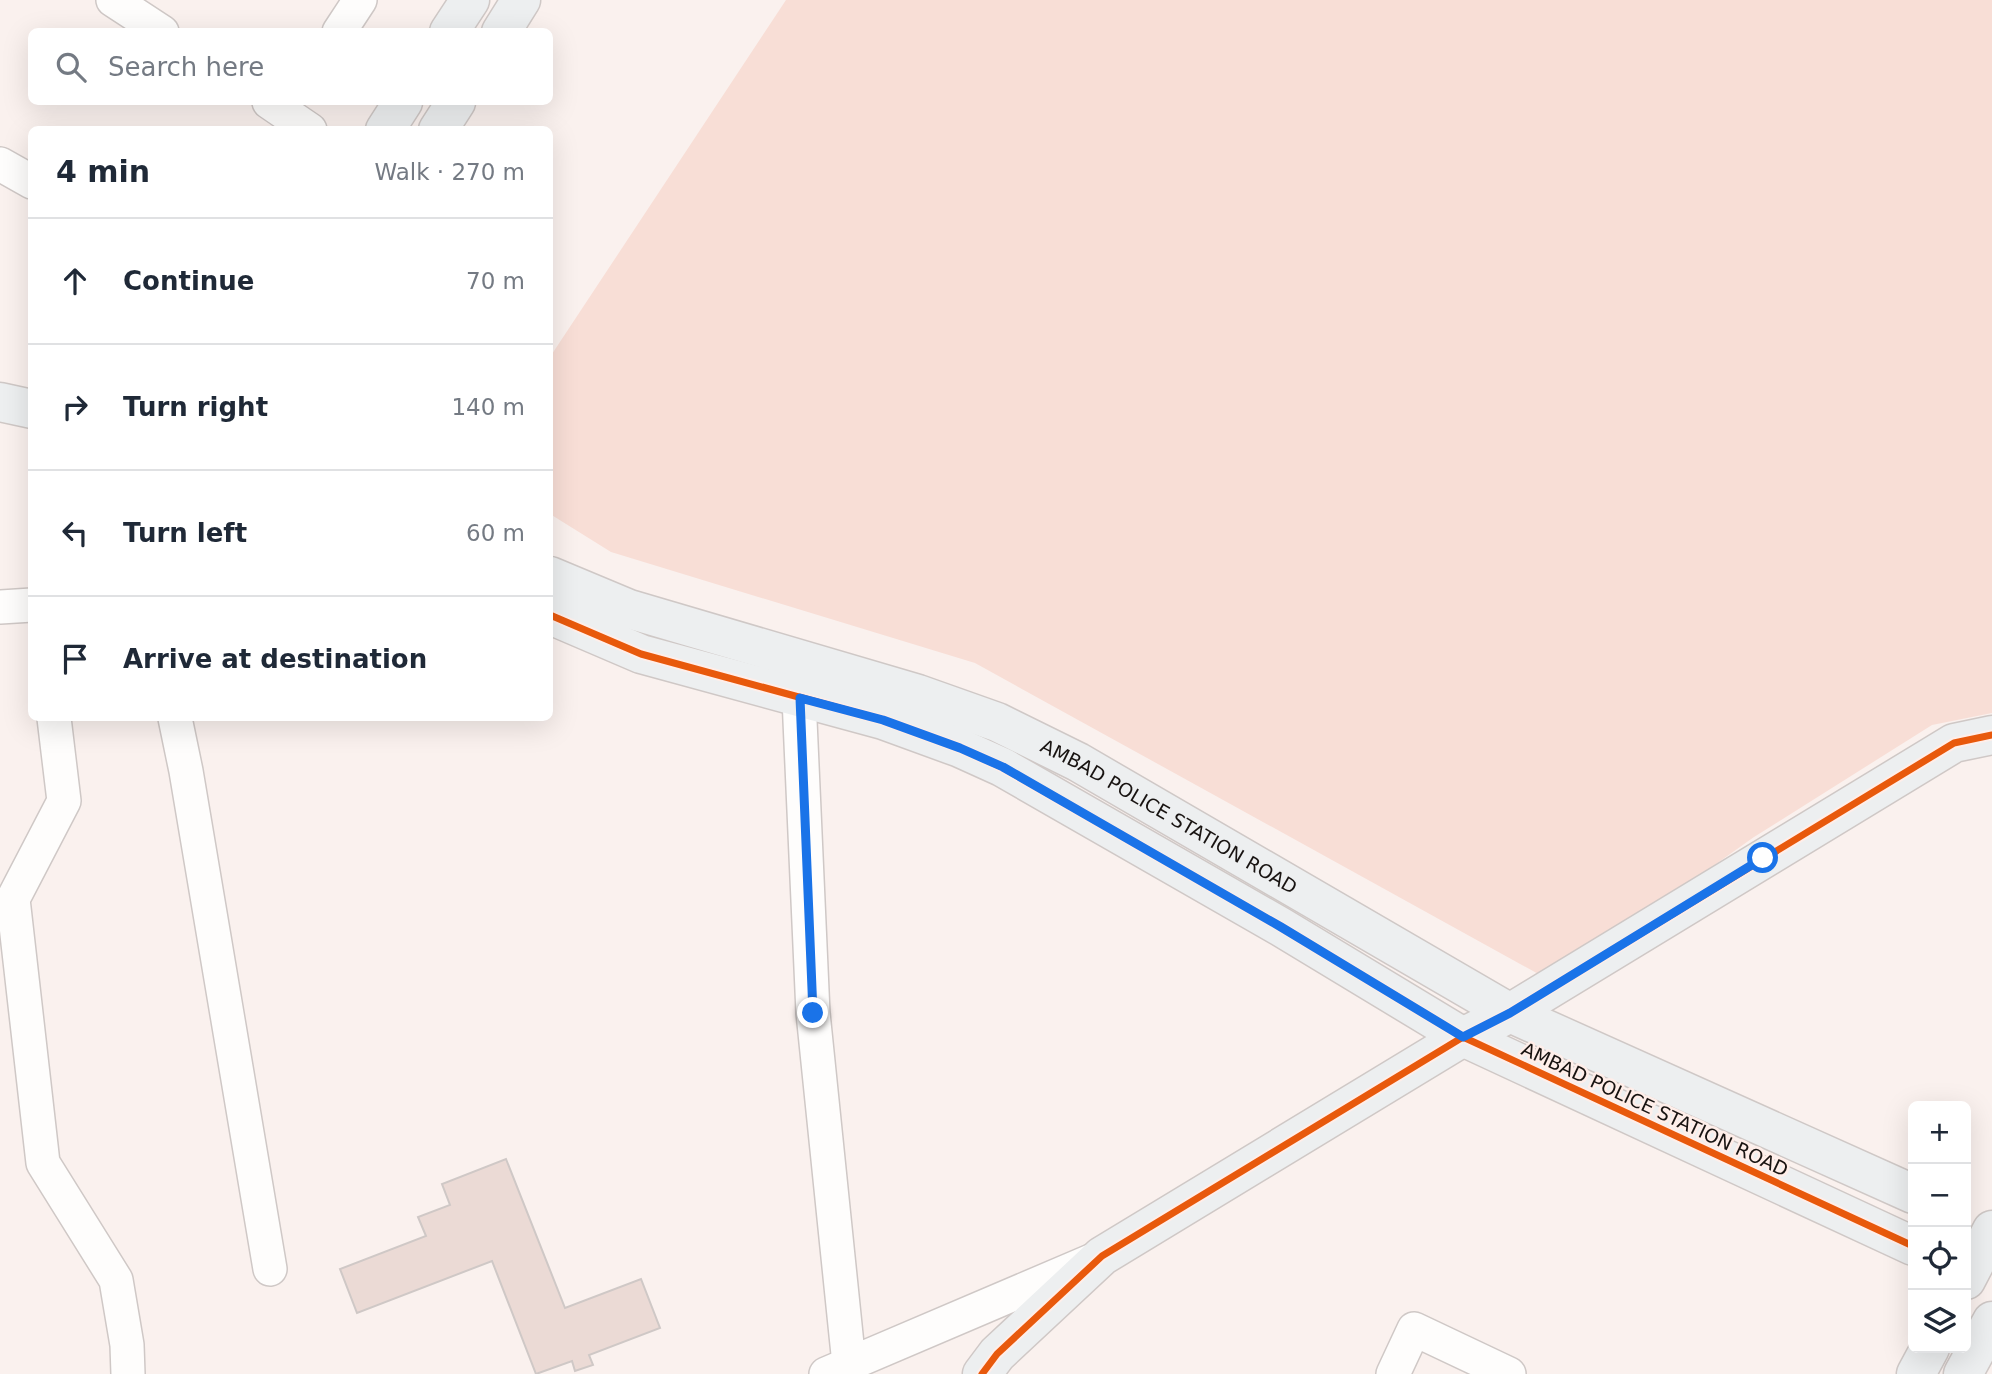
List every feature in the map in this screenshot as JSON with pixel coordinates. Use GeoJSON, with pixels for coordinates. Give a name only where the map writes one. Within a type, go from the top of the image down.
{"type":"FeatureCollection","features":[{"type":"Feature","properties":{"kind":"street"},"geometry":{"type":"LineString","coordinates":[[113,0],[156,28]]}},
{"type":"Feature","properties":{"kind":"street"},"geometry":{"type":"LineString","coordinates":[[342,28],[360,0]]}},
{"type":"Feature","properties":{"kind":"street"},"geometry":{"type":"LineString","coordinates":[[452,28],[470,0]]}},
{"type":"Feature","properties":{"kind":"street"},"geometry":{"type":"LineString","coordinates":[[504,28],[521,0]]}},
{"type":"Feature","properties":{"kind":"street"},"geometry":{"type":"LineString","coordinates":[[388,126],[401,105]]}},
{"type":"Feature","properties":{"kind":"street"},"geometry":{"type":"LineString","coordinates":[[441,126],[454,105]]}},
{"type":"Feature","properties":{"kind":"street"},"geometry":{"type":"LineString","coordinates":[[0,163],[28,180]]}},
{"type":"Feature","properties":{"kind":"street"},"geometry":{"type":"LineString","coordinates":[[0,402],[28,408]]}},
{"type":"Feature","properties":{"kind":"street","name":"AMBAD POLICE STATION ROAD"},"geometry":{"type":"LineString","coordinates":[[553,577],[629,609],[918,694],[997,722],[1078,762],[1510,1013],[1908,1192]]}},
{"type":"Feature","properties":{"kind":"street"},"geometry":{"type":"LineString","coordinates":[[0,607],[28,605]]}},
{"type":"Feature","properties":{"kind":"street","name":"AMBAD POLICE STATION ROAD"},"geometry":{"type":"LineString","coordinates":[[553,616],[641,654],[883,720],[1003,767],[1281,927],[1463,1037],[1908,1244]]}},
{"type":"Feature","properties":{"kind":"street"},"geometry":{"type":"LineString","coordinates":[[800,698],[813,1013],[837,1369],[1102,1256],[1463,1037],[1510,1013],[1954,743],[1992,734]]}},
{"type":"Feature","properties":{"kind":"street"},"geometry":{"type":"LineString","coordinates":[[54,721],[64,801],[13,899],[43,1163],[116,1280],[127,1345],[128,1374]]}},
{"type":"Feature","properties":{"kind":"street"},"geometry":{"type":"LineString","coordinates":[[176,721],[270,1269]]}},
{"type":"Feature","properties":{"kind":"street"},"geometry":{"type":"LineString","coordinates":[[1971,1220],[1992,1230],[1973,1276]]}},
{"type":"Feature","properties":{"kind":"street"},"geometry":{"type":"LineString","coordinates":[[982,1374],[997,1354],[1102,1256]]}},
{"type":"Feature","properties":{"kind":"street"},"geometry":{"type":"LineString","coordinates":[[1964,1374],[1992,1321]]}},
{"type":"Feature","properties":{"kind":"street"},"geometry":{"type":"LineString","coordinates":[[1393,1374],[1414,1329],[1509,1374]]}},
{"type":"Feature","properties":{"kind":"street"},"geometry":{"type":"LineString","coordinates":[[1916,1374],[1927,1353]]}},
{"type":"Feature","properties":{"kind":"shaded area"},"geometry":{"type":"Polygon","coordinates":[[[786,0],[1992,0],[1992,713],[1932,725],[1754,837],[1551,981],[975,663],[611,552],[553,516],[553,352],[786,0]]]}},
{"type":"Feature","properties":{"kind":"building"},"geometry":{"type":"Polygon","coordinates":[[[506,1159],[565,1308],[641,1279],[660,1328],[589,1355],[593,1365],[575,1371],[572,1361],[536,1374],[492,1261],[357,1313],[340,1269],[426,1236],[418,1217],[450,1205],[442,1184],[506,1159]]]}},
{"type":"Feature","properties":{"kind":"cycle path"},"geometry":{"type":"LineString","coordinates":[[553,616],[641,654],[883,720],[960,748],[1002,767],[1281,927],[1463,1037],[1908,1244]]}},
{"type":"Feature","properties":{"kind":"cycle path"},"geometry":{"type":"LineString","coordinates":[[982,1374],[997,1354],[1102,1256],[1463,1037],[1510,1013],[1954,743],[1992,735]]}},
{"type":"Feature","properties":{"kind":"route"},"geometry":{"type":"LineString","coordinates":[[813,1013],[800,698],[883,720],[1003,767],[1281,927],[1463,1037],[1510,1013],[1763,858]]}}]}
